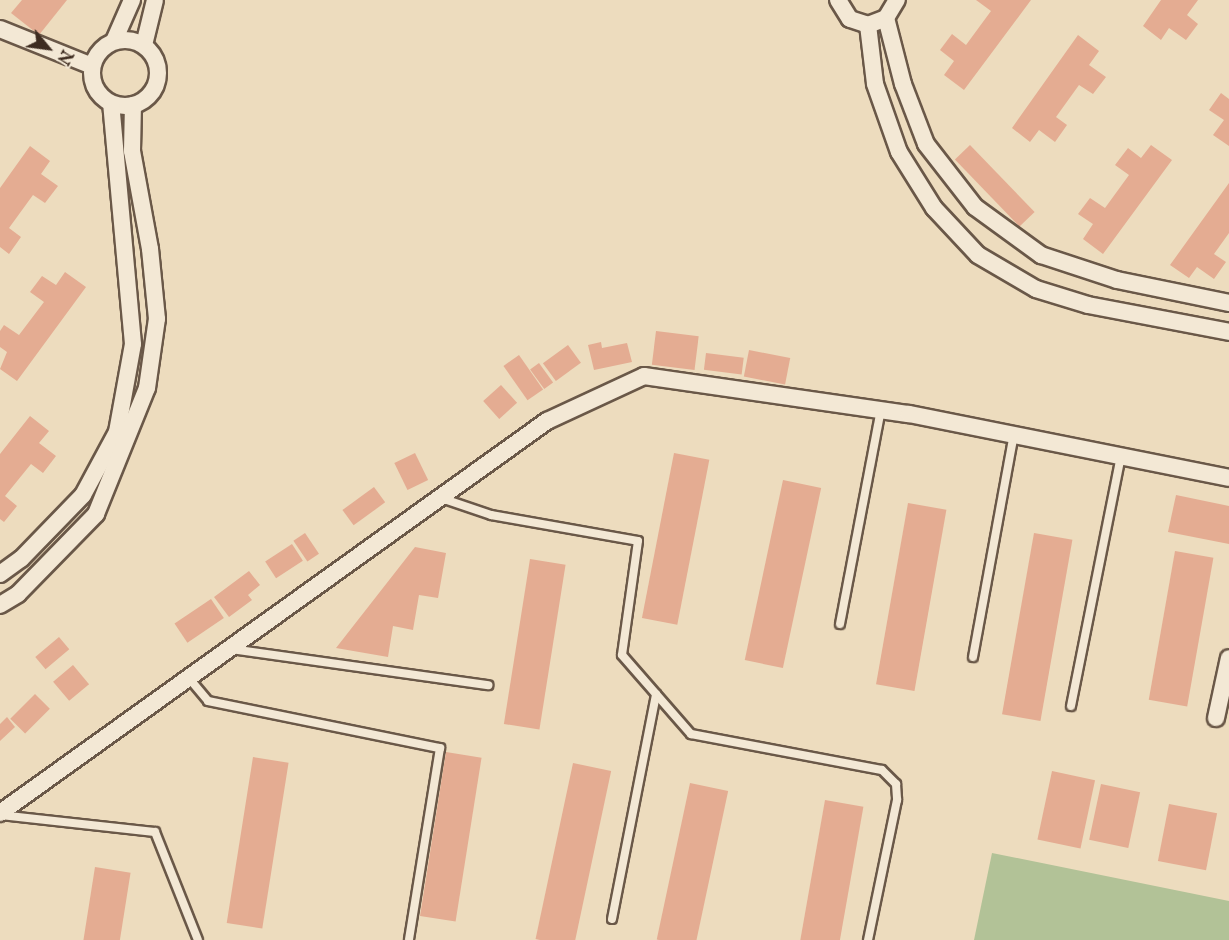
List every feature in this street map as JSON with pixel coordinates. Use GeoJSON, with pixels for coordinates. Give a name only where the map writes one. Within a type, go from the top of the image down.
{"type":"FeatureCollection","features":[{"type":"Feature","properties":{"kind":"street"},"geometry":{"type":"LineString","coordinates":[[114,41],[132,0]]}},
{"type":"Feature","properties":{"kind":"street"},"geometry":{"type":"LineString","coordinates":[[144,45],[155,0]]}},
{"type":"Feature","properties":{"kind":"street"},"geometry":{"type":"LineString","coordinates":[[838,0],[850,20],[868,25],[886,18],[897,0]]}},
{"type":"Feature","properties":{"kind":"street"},"geometry":{"type":"LineString","coordinates":[[886,18],[903,84],[926,144],[975,207],[1041,255],[1117,280],[1229,303]]}},
{"type":"Feature","properties":{"kind":"street"},"geometry":{"type":"LineString","coordinates":[[868,25],[875,84],[899,152],[934,208],[978,255],[1036,289],[1088,305],[1229,332]]}},
{"type":"Feature","properties":{"kind":"street"},"geometry":{"type":"LineString","coordinates":[[0,29],[92,66]]}},
{"type":"Feature","properties":{"kind":"street"},"geometry":{"type":"LineString","coordinates":[[0,574],[21,559],[83,495],[117,432],[134,344],[111,104],[95,88],[92,66],[104,47],[114,41],[135,40],[144,45],[157,62],[157,83],[144,100],[134,105],[111,104]]}},
{"type":"Feature","properties":{"kind":"street"},"geometry":{"type":"LineString","coordinates":[[0,606],[18,594],[96,514],[147,388],[157,319],[150,249],[132,151],[134,105]]}},
{"type":"Feature","properties":{"kind":"street"},"geometry":{"type":"LineString","coordinates":[[0,814],[438,497],[548,421],[644,376],[881,410],[1229,478]]}},
{"type":"Feature","properties":{"kind":"street"},"geometry":{"type":"LineString","coordinates":[[1216,718],[1229,658]]}},
{"type":"Feature","properties":{"kind":"lane"},"geometry":{"type":"LineString","coordinates":[[840,624],[881,410]]}},
{"type":"Feature","properties":{"kind":"lane"},"geometry":{"type":"LineString","coordinates":[[973,657],[1014,435]]}},
{"type":"Feature","properties":{"kind":"lane"},"geometry":{"type":"LineString","coordinates":[[1071,706],[1121,456]]}},
{"type":"Feature","properties":{"kind":"lane"},"geometry":{"type":"LineString","coordinates":[[438,497],[491,515],[638,542],[622,655],[691,734],[882,770],[896,784],[897,800],[868,940]]}},
{"type":"Feature","properties":{"kind":"lane"},"geometry":{"type":"LineString","coordinates":[[227,649],[488,685]]}},
{"type":"Feature","properties":{"kind":"lane"},"geometry":{"type":"LineString","coordinates":[[188,677],[208,701],[440,748],[409,940]]}},
{"type":"Feature","properties":{"kind":"lane"},"geometry":{"type":"LineString","coordinates":[[612,919],[656,694]]}},
{"type":"Feature","properties":{"kind":"lane"},"geometry":{"type":"LineString","coordinates":[[0,814],[155,832],[198,940]]}},
{"type":"Feature","properties":{"kind":"green space"},"geometry":{"type":"Polygon","coordinates":[[[992,853],[1229,901],[1229,940],[974,940],[992,853]]]}},
{"type":"Feature","properties":{"kind":"building"},"geometry":{"type":"Polygon","coordinates":[[[22,0],[67,0],[39,35],[11,13],[22,0]]]}},
{"type":"Feature","properties":{"kind":"building"},"geometry":{"type":"Polygon","coordinates":[[[976,0],[1031,0],[964,90],[944,75],[954,61],[940,50],[952,34],[966,45],[991,11],[976,0]]]}},
{"type":"Feature","properties":{"kind":"building"},"geometry":{"type":"Polygon","coordinates":[[[1161,0],[1198,0],[1187,15],[1198,24],[1186,40],[1169,28],[1161,40],[1143,26],[1161,0]]]}},
{"type":"Feature","properties":{"kind":"building"},"geometry":{"type":"Polygon","coordinates":[[[1078,35],[1099,51],[1089,65],[1106,77],[1093,94],[1079,85],[1056,117],[1067,125],[1055,142],[1039,130],[1030,142],[1012,128],[1078,35]]]}},
{"type":"Feature","properties":{"kind":"building"},"geometry":{"type":"Polygon","coordinates":[[[1221,93],[1229,99],[1229,146],[1213,135],[1224,120],[1209,110],[1221,93]]]}},
{"type":"Feature","properties":{"kind":"building"},"geometry":{"type":"Polygon","coordinates":[[[970,145],[1035,212],[1019,226],[955,160],[970,145]]]}},
{"type":"Feature","properties":{"kind":"building"},"geometry":{"type":"Polygon","coordinates":[[[1151,145],[1172,160],[1103,254],[1083,239],[1093,224],[1078,214],[1090,198],[1105,208],[1129,175],[1115,165],[1128,148],[1141,158],[1151,145]]]}},
{"type":"Feature","properties":{"kind":"building"},"geometry":{"type":"Polygon","coordinates":[[[30,146],[50,161],[41,174],[58,186],[45,203],[33,195],[9,228],[21,237],[9,254],[0,247],[0,188],[30,146]]]}},
{"type":"Feature","properties":{"kind":"building"},"geometry":{"type":"Polygon","coordinates":[[[1229,183],[1229,233],[1214,254],[1226,262],[1214,279],[1197,267],[1189,278],[1170,265],[1229,183]]]}},
{"type":"Feature","properties":{"kind":"building"},"geometry":{"type":"Polygon","coordinates":[[[65,272],[86,287],[17,381],[0,369],[7,352],[0,347],[0,331],[4,325],[19,335],[44,302],[30,292],[42,276],[56,285],[65,272]]]}},
{"type":"Feature","properties":{"kind":"building"},"geometry":{"type":"Polygon","coordinates":[[[656,331],[699,336],[695,370],[652,365],[656,331]]]}},
{"type":"Feature","properties":{"kind":"building"},"geometry":{"type":"Polygon","coordinates":[[[601,342],[602,348],[627,343],[632,362],[594,370],[588,345],[601,342]]]}},
{"type":"Feature","properties":{"kind":"building"},"geometry":{"type":"Polygon","coordinates":[[[568,345],[581,363],[556,381],[543,363],[568,345]]]}},
{"type":"Feature","properties":{"kind":"building"},"geometry":{"type":"Polygon","coordinates":[[[749,350],[790,358],[785,385],[744,377],[749,350]]]}},
{"type":"Feature","properties":{"kind":"building"},"geometry":{"type":"Polygon","coordinates":[[[706,353],[744,358],[742,375],[704,370],[706,353]]]}},
{"type":"Feature","properties":{"kind":"building"},"geometry":{"type":"Polygon","coordinates":[[[519,355],[543,389],[528,400],[503,366],[519,355]]]}},
{"type":"Feature","properties":{"kind":"building"},"geometry":{"type":"Polygon","coordinates":[[[539,363],[553,382],[544,389],[530,369],[539,363]]]}},
{"type":"Feature","properties":{"kind":"building"},"geometry":{"type":"Polygon","coordinates":[[[501,385],[517,403],[499,419],[483,401],[501,385]]]}},
{"type":"Feature","properties":{"kind":"building"},"geometry":{"type":"Polygon","coordinates":[[[30,416],[49,431],[39,443],[56,456],[43,473],[31,464],[5,496],[17,506],[4,522],[0,519],[0,454],[30,416]]]}},
{"type":"Feature","properties":{"kind":"building"},"geometry":{"type":"Polygon","coordinates":[[[415,453],[428,480],[407,490],[394,463],[415,453]]]}},
{"type":"Feature","properties":{"kind":"building"},"geometry":{"type":"Polygon","coordinates":[[[674,453],[709,460],[677,625],[642,618],[674,453]]]}},
{"type":"Feature","properties":{"kind":"building"},"geometry":{"type":"Polygon","coordinates":[[[783,480],[821,488],[783,668],[745,660],[783,480]]]}},
{"type":"Feature","properties":{"kind":"building"},"geometry":{"type":"Polygon","coordinates":[[[374,487],[385,502],[354,525],[342,510],[374,487]]]}},
{"type":"Feature","properties":{"kind":"building"},"geometry":{"type":"Polygon","coordinates":[[[1176,495],[1229,506],[1229,544],[1168,532],[1176,495]]]}},
{"type":"Feature","properties":{"kind":"building"},"geometry":{"type":"Polygon","coordinates":[[[908,503],[946,510],[914,691],[876,684],[908,503]]]}},
{"type":"Feature","properties":{"kind":"building"},"geometry":{"type":"Polygon","coordinates":[[[305,533],[319,554],[307,562],[293,541],[305,533]]]}},
{"type":"Feature","properties":{"kind":"building"},"geometry":{"type":"Polygon","coordinates":[[[1034,533],[1072,540],[1040,721],[1002,714],[1034,533]]]}},
{"type":"Feature","properties":{"kind":"building"},"geometry":{"type":"Polygon","coordinates":[[[292,544],[303,561],[276,578],[265,561],[292,544]]]}},
{"type":"Feature","properties":{"kind":"building"},"geometry":{"type":"Polygon","coordinates":[[[415,547],[446,553],[438,598],[419,595],[413,630],[393,626],[388,657],[336,648],[415,547]]]}},
{"type":"Feature","properties":{"kind":"building"},"geometry":{"type":"Polygon","coordinates":[[[1175,551],[1213,558],[1187,706],[1149,700],[1175,551]]]}},
{"type":"Feature","properties":{"kind":"building"},"geometry":{"type":"Polygon","coordinates":[[[530,559],[566,565],[539,730],[504,724],[530,559]]]}},
{"type":"Feature","properties":{"kind":"building"},"geometry":{"type":"Polygon","coordinates":[[[249,571],[260,585],[248,595],[252,600],[229,617],[214,597],[249,571]]]}},
{"type":"Feature","properties":{"kind":"building"},"geometry":{"type":"Polygon","coordinates":[[[211,599],[224,618],[187,643],[175,624],[211,599]]]}},
{"type":"Feature","properties":{"kind":"building"},"geometry":{"type":"Polygon","coordinates":[[[59,637],[69,649],[46,669],[35,657],[59,637]]]}},
{"type":"Feature","properties":{"kind":"building"},"geometry":{"type":"Polygon","coordinates":[[[73,665],[89,684],[69,701],[53,682],[73,665]]]}},
{"type":"Feature","properties":{"kind":"building"},"geometry":{"type":"Polygon","coordinates":[[[35,694],[50,709],[25,734],[10,719],[35,694]]]}},
{"type":"Feature","properties":{"kind":"building"},"geometry":{"type":"Polygon","coordinates":[[[7,717],[15,727],[0,741],[0,724],[7,717]]]}},
{"type":"Feature","properties":{"kind":"building"},"geometry":{"type":"Polygon","coordinates":[[[446,752],[482,758],[456,922],[420,916],[446,752]]]}},
{"type":"Feature","properties":{"kind":"building"},"geometry":{"type":"Polygon","coordinates":[[[253,757],[289,763],[262,929],[227,923],[253,757]]]}},
{"type":"Feature","properties":{"kind":"building"},"geometry":{"type":"Polygon","coordinates":[[[573,763],[611,771],[575,940],[536,939],[573,763]]]}},
{"type":"Feature","properties":{"kind":"building"},"geometry":{"type":"Polygon","coordinates":[[[1052,771],[1095,780],[1080,849],[1037,839],[1052,771]]]}},
{"type":"Feature","properties":{"kind":"building"},"geometry":{"type":"Polygon","coordinates":[[[690,783],[728,791],[696,940],[657,940],[690,783]]]}},
{"type":"Feature","properties":{"kind":"building"},"geometry":{"type":"Polygon","coordinates":[[[1101,784],[1140,792],[1128,848],[1089,840],[1101,784]]]}},
{"type":"Feature","properties":{"kind":"building"},"geometry":{"type":"Polygon","coordinates":[[[825,800],[863,807],[840,940],[800,940],[825,800]]]}},
{"type":"Feature","properties":{"kind":"building"},"geometry":{"type":"Polygon","coordinates":[[[1169,804],[1217,813],[1206,870],[1158,861],[1169,804]]]}},
{"type":"Feature","properties":{"kind":"building"},"geometry":{"type":"Polygon","coordinates":[[[95,867],[131,873],[120,940],[83,940],[95,867]]]}}]}
